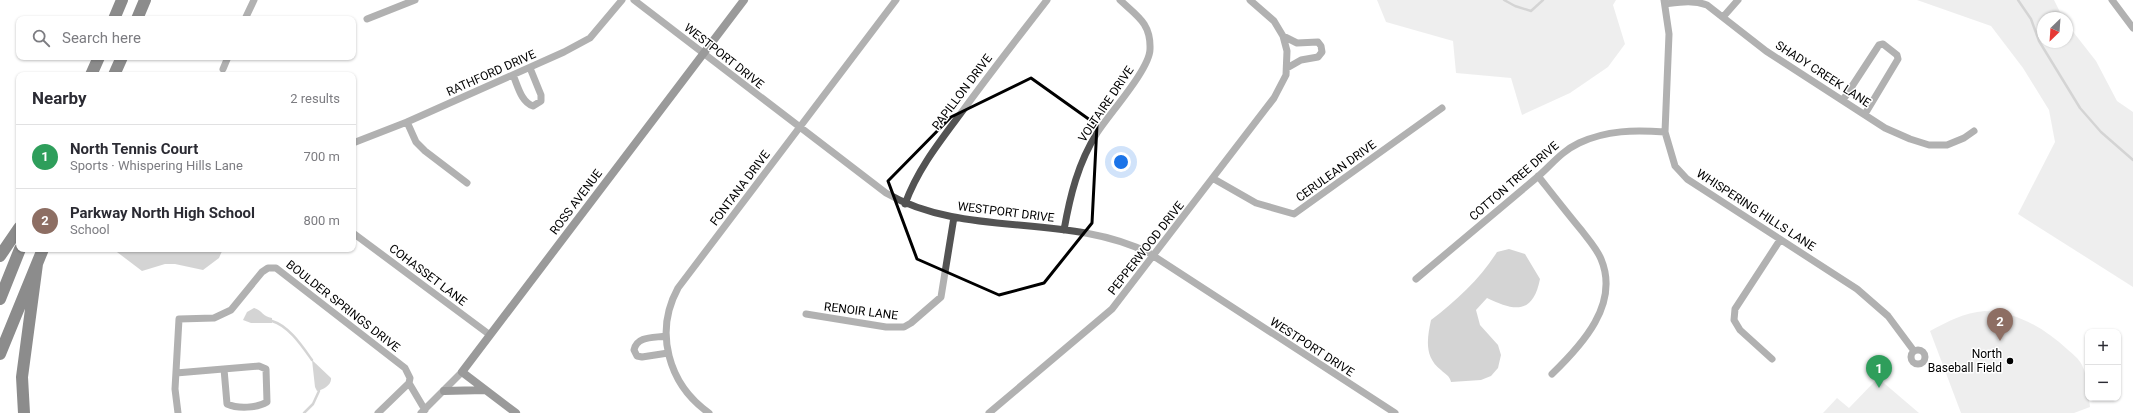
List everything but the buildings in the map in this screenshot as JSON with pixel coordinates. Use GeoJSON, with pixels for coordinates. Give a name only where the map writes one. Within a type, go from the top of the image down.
{"type":"FeatureCollection","features":[{"type":"Feature","properties":{"kind":"highway"},"geometry":{"type":"LineString","coordinates":[[115,16],[122,0]]}},
{"type":"Feature","properties":{"kind":"highway"},"geometry":{"type":"LineString","coordinates":[[138,16],[145,0]]}},
{"type":"Feature","properties":{"kind":"highway"},"geometry":{"type":"LineString","coordinates":[[93,72],[98,60]]}},
{"type":"Feature","properties":{"kind":"highway"},"geometry":{"type":"LineString","coordinates":[[115,72],[121,60]]}},
{"type":"Feature","properties":{"kind":"highway"},"geometry":{"type":"LineString","coordinates":[[0,256],[16,232]]}},
{"type":"Feature","properties":{"kind":"highway"},"geometry":{"type":"LineString","coordinates":[[0,299],[19,252]]}},
{"type":"Feature","properties":{"kind":"highway"},"geometry":{"type":"LineString","coordinates":[[0,354],[42,252]]}},
{"type":"Feature","properties":{"kind":"highway"},"geometry":{"type":"LineString","coordinates":[[24,413],[22,377],[37,264]]}},
{"type":"Feature","properties":{"kind":"street"},"geometry":{"type":"LineString","coordinates":[[246,16],[254,0]]}},
{"type":"Feature","properties":{"kind":"street"},"geometry":{"type":"LineString","coordinates":[[367,19],[415,0]]}},
{"type":"Feature","properties":{"kind":"street","name":"RATHFORD DRIVE"},"geometry":{"type":"LineString","coordinates":[[356,142],[408,122],[530,68],[590,38],[622,0]]}},
{"type":"Feature","properties":{"kind":"street","name":"WESTPORT DRIVE"},"geometry":{"type":"LineString","coordinates":[[634,0],[886,193],[905,204],[954,217],[1064,230],[1130,244],[1153,257],[1395,413]]}},
{"type":"Feature","properties":{"kind":"street","name":"ROSS AVENUE"},"geometry":{"type":"LineString","coordinates":[[423,411],[462,372],[744,0]]}},
{"type":"Feature","properties":{"kind":"street","name":"FONTANA DRIVE"},"geometry":{"type":"LineString","coordinates":[[666,336],[668,310],[678,288],[896,0]]}},
{"type":"Feature","properties":{"kind":"street","name":"PAPILLON DRIVE"},"geometry":{"type":"LineString","coordinates":[[905,204],[914,180],[926,160],[1008,49],[1047,0]]}},
{"type":"Feature","properties":{"kind":"street","name":"VOLTAIRE DRIVE"},"geometry":{"type":"LineString","coordinates":[[1064,230],[1069,204],[1081,164],[1097,133],[1145,67],[1151,50],[1148,33],[1142,20],[1120,0]]}},
{"type":"Feature","properties":{"kind":"street","name":"PEPPERWOOD DRIVE"},"geometry":{"type":"LineString","coordinates":[[990,413],[1112,309],[1214,179],[1274,98],[1286,75],[1287,51],[1283,36],[1274,21],[1250,0]]}},
{"type":"Feature","properties":{"kind":"street"},"geometry":{"type":"LineString","coordinates":[[1723,17],[1738,0]]}},
{"type":"Feature","properties":{"kind":"street"},"geometry":{"type":"LineString","coordinates":[[2112,0],[2133,28]]}},
{"type":"Feature","properties":{"kind":"street","name":"SHADY CREEK LANE"},"geometry":{"type":"LineString","coordinates":[[1665,2],[1698,1],[1707,5],[1766,51],[1885,128],[1910,140],[1929,146],[1947,145],[1964,138],[1974,131]]}},
{"type":"Feature","properties":{"kind":"street","name":"WHISPERING HILLS LANE"},"geometry":{"type":"LineString","coordinates":[[1665,2],[1669,34],[1665,132],[1675,166],[1687,179],[1865,296],[1888,316],[1914,351]]}},
{"type":"Feature","properties":{"kind":"street"},"geometry":{"type":"LineString","coordinates":[[1283,36],[1297,43],[1318,42],[1321,46],[1322,52],[1318,57],[1301,60],[1287,68]]}},
{"type":"Feature","properties":{"kind":"street"},"geometry":{"type":"LineString","coordinates":[[1842,100],[1878,45],[1883,44],[1897,55],[1898,59],[1865,114]]}},
{"type":"Feature","properties":{"kind":"street"},"geometry":{"type":"LineString","coordinates":[[223,69],[227,60]]}},
{"type":"Feature","properties":{"kind":"street"},"geometry":{"type":"LineString","coordinates":[[513,75],[524,100],[527,104],[533,106],[541,101],[541,95],[530,68]]}},
{"type":"Feature","properties":{"kind":"street","name":"CERULEAN DRIVE"},"geometry":{"type":"LineString","coordinates":[[1214,179],[1256,203],[1294,214],[1442,108]]}},
{"type":"Feature","properties":{"kind":"street"},"geometry":{"type":"LineString","coordinates":[[408,122],[416,142],[467,183]]}},
{"type":"Feature","properties":{"kind":"street","name":"COTTON TREE DRIVE"},"geometry":{"type":"LineString","coordinates":[[1416,279],[1538,176],[1560,154],[1579,143],[1608,132],[1632,130],[1665,132]]}},
{"type":"Feature","properties":{"kind":"street"},"geometry":{"type":"LineString","coordinates":[[1538,176],[1601,259],[1605,280],[1603,303],[1593,327],[1567,359],[1552,374]]}},
{"type":"Feature","properties":{"kind":"street","name":"RENOIR LANE"},"geometry":{"type":"LineString","coordinates":[[806,314],[888,327],[904,327],[911,323],[941,297],[954,217]]}},
{"type":"Feature","properties":{"kind":"street","name":"COHASSET LANE"},"geometry":{"type":"LineString","coordinates":[[356,235],[490,335]]}},
{"type":"Feature","properties":{"kind":"street"},"geometry":{"type":"LineString","coordinates":[[1772,359],[1740,330],[1734,320],[1735,309],[1780,240]]}},
{"type":"Feature","properties":{"kind":"street","name":"BOULDER SPRINGS DRIVE"},"geometry":{"type":"LineString","coordinates":[[176,373],[179,319],[214,318],[231,310],[262,272],[268,268],[276,268],[405,368],[410,378],[409,384]]}},
{"type":"Feature","properties":{"kind":"street"},"geometry":{"type":"LineString","coordinates":[[668,353],[642,357],[637,356],[634,350],[635,343],[640,340],[666,336],[668,353],[673,371],[683,387],[700,406],[709,413]]}},
{"type":"Feature","properties":{"kind":"street"},"geometry":{"type":"LineString","coordinates":[[178,413],[175,397],[176,373],[259,366],[266,370],[267,402],[258,406],[232,407],[227,404],[224,369]]}},
{"type":"Feature","properties":{"kind":"street"},"geometry":{"type":"LineString","coordinates":[[462,372],[516,413]]}},
{"type":"Feature","properties":{"kind":"street"},"geometry":{"type":"LineString","coordinates":[[378,413],[409,384],[423,411]]}},
{"type":"Feature","properties":{"kind":"street"},"geometry":{"type":"LineString","coordinates":[[444,391],[485,390]]}},
{"type":"Feature","properties":{"kind":"highlighted area"},"geometry":{"type":"Polygon","coordinates":[[[1031,78],[1097,125],[1092,223],[1044,283],[999,295],[917,259],[888,181],[951,117],[1031,78]]]}},
{"type":"Feature","properties":{"kind":"shaded area"},"geometry":{"type":"Polygon","coordinates":[[[1377,0],[1616,0],[1613,5],[1625,44],[1608,67],[1570,93],[1522,115],[1511,78],[1456,73],[1453,41],[1386,22],[1377,0]]]}},
{"type":"Feature","properties":{"kind":"shaded area"},"geometry":{"type":"Polygon","coordinates":[[[1917,0],[2054,0],[2060,12],[2037,12],[2037,48],[2073,48],[2073,32],[2096,61],[2117,101],[2133,112],[2133,287],[2018,214],[2055,142],[2049,110],[2023,68],[1991,26],[1917,0]]]}},
{"type":"Feature","properties":{"kind":"shaded area"},"geometry":{"type":"Polygon","coordinates":[[[1509,249],[1525,254],[1540,279],[1537,291],[1533,299],[1521,307],[1506,306],[1487,298],[1476,310],[1480,325],[1498,345],[1501,355],[1498,368],[1491,376],[1481,380],[1451,382],[1436,365],[1429,353],[1428,334],[1431,320],[1467,289],[1497,252],[1509,249]]]}},
{"type":"Feature","properties":{"kind":"shaded area"},"geometry":{"type":"Polygon","coordinates":[[[117,252],[222,252],[219,258],[203,270],[175,264],[165,264],[142,271],[117,252]]]}},
{"type":"Feature","properties":{"kind":"shaded area"},"geometry":{"type":"Polygon","coordinates":[[[254,308],[272,318],[272,323],[251,323],[243,320],[247,312],[254,308]]]}},
{"type":"Feature","properties":{"kind":"shaded area","name":"North Baseball Field"},"geometry":{"type":"Polygon","coordinates":[[[1985,311],[2008,314],[2029,322],[2058,341],[2081,363],[2085,373],[2085,401],[2089,401],[2090,407],[2074,413],[1961,413],[1930,331],[1950,321],[1977,312],[1985,311]]]}},
{"type":"Feature","properties":{"kind":"shaded area"},"geometry":{"type":"Polygon","coordinates":[[[312,360],[331,378],[329,385],[322,390],[317,391],[315,387],[312,360]]]}},
{"type":"Feature","properties":{"kind":"shaded area"},"geometry":{"type":"Polygon","coordinates":[[[1878,378],[1919,413],[1823,413],[1837,398],[1849,408],[1878,378]]]}},
{"type":"Feature","properties":{"kind":"waterway"},"geometry":{"type":"LineString","coordinates":[[1504,0],[1515,6],[1531,11],[1543,0]]}},
{"type":"Feature","properties":{"kind":"waterway"},"geometry":{"type":"LineString","coordinates":[[2018,0],[2031,19],[2039,41],[2080,108],[2101,132],[2133,160]]}},
{"type":"Feature","properties":{"kind":"waterway"},"geometry":{"type":"LineString","coordinates":[[272,321],[284,327],[312,360]]}},
{"type":"Feature","properties":{"kind":"waterway"},"geometry":{"type":"LineString","coordinates":[[304,413],[313,404],[319,391]]}},
{"type":"Feature","properties":{"kind":"place","name":"Parkway North High School"},"geometry":{"type":"Point","coordinates":[2000,341]}},
{"type":"Feature","properties":{"kind":"place","name":"North Baseball Field"},"geometry":{"type":"Point","coordinates":[2010,361]}},
{"type":"Feature","properties":{"kind":"place","name":"North Tennis Court"},"geometry":{"type":"Point","coordinates":[1879,388]}}]}
